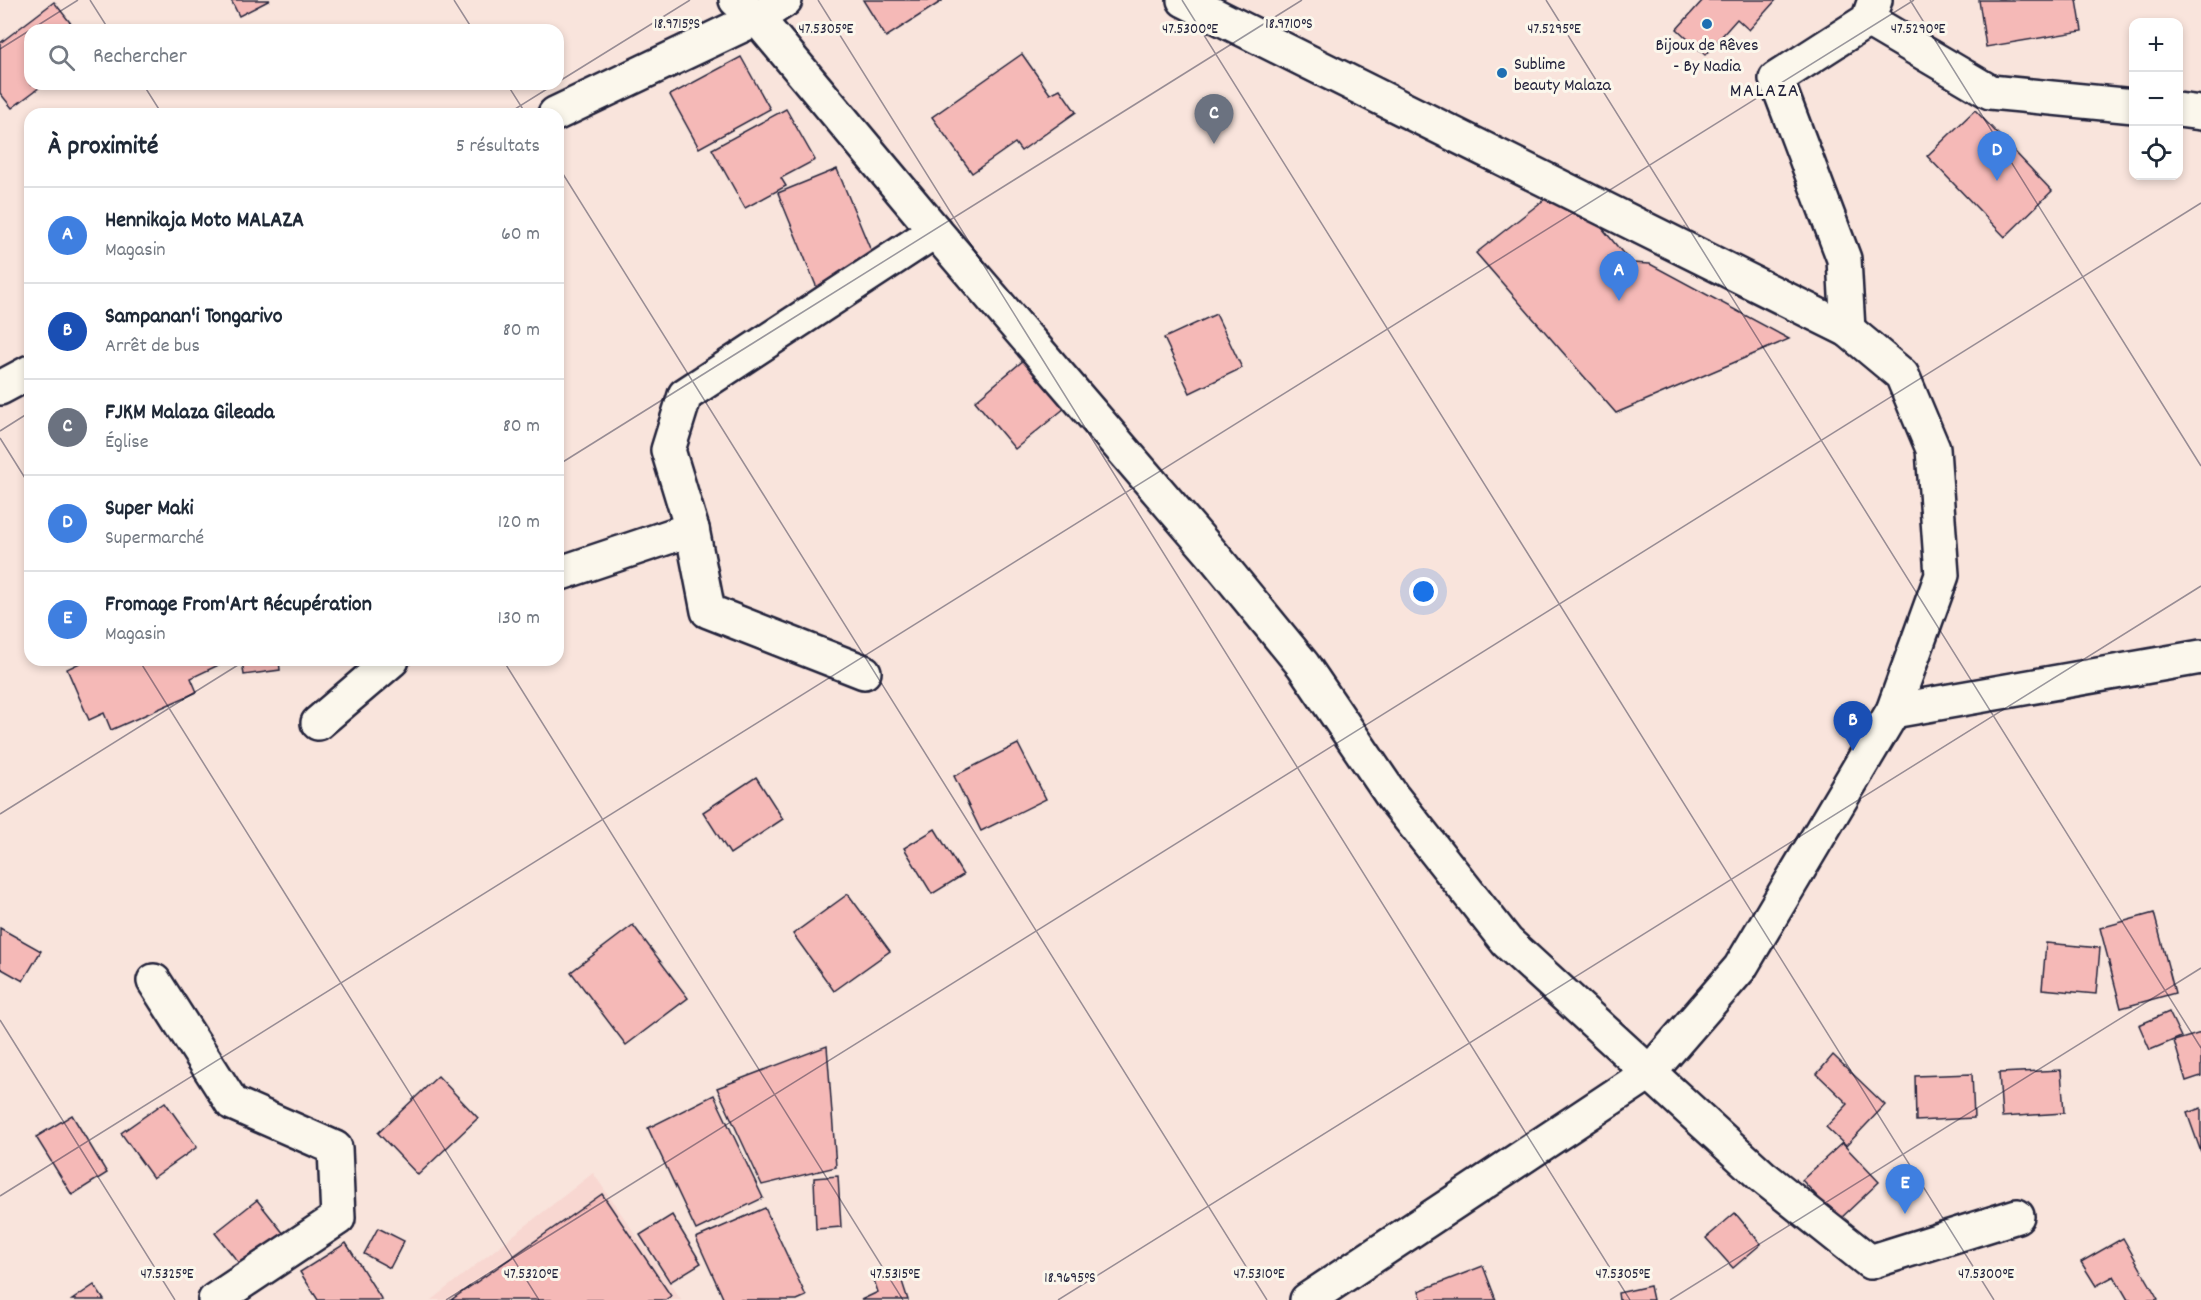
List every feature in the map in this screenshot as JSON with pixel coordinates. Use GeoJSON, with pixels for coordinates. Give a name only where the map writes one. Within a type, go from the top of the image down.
{"type":"FeatureCollection","features":[{"type":"Feature","properties":{"kind":"street"},"geometry":{"type":"LineString","coordinates":[[564,109],[746,9],[785,0]]}},
{"type":"Feature","properties":{"kind":"street"},"geometry":{"type":"LineString","coordinates":[[1184,0],[1848,330],[1902,375],[1933,449],[1942,574],[1893,711],[1740,969],[1649,1073],[1307,1300]]}},
{"type":"Feature","properties":{"kind":"street"},"geometry":{"type":"LineString","coordinates":[[746,9],[1213,555],[1303,665],[1392,796],[1508,942],[1762,1176],[1870,1262],[2017,1216]]}},
{"type":"Feature","properties":{"kind":"street"},"geometry":{"type":"LineString","coordinates":[[1848,330],[1844,258],[1776,79],[1871,10],[1990,92],[2129,106]]}},
{"type":"Feature","properties":{"kind":"street"},"geometry":{"type":"LineString","coordinates":[[2183,110],[2201,112]]}},
{"type":"Feature","properties":{"kind":"street"},"geometry":{"type":"LineString","coordinates":[[864,672],[708,611],[692,530],[668,450],[685,395],[935,231]]}},
{"type":"Feature","properties":{"kind":"street"},"geometry":{"type":"LineString","coordinates":[[0,388],[24,375]]}},
{"type":"Feature","properties":{"kind":"street"},"geometry":{"type":"LineString","coordinates":[[564,572],[692,530]]}},
{"type":"Feature","properties":{"kind":"street"},"geometry":{"type":"LineString","coordinates":[[1893,711],[2201,657]]}},
{"type":"Feature","properties":{"kind":"street"},"geometry":{"type":"LineString","coordinates":[[318,723],[385,666]]}},
{"type":"Feature","properties":{"kind":"street"},"geometry":{"type":"LineString","coordinates":[[154,981],[232,1103],[335,1148],[338,1218],[215,1300]]}},
{"type":"Feature","properties":{"kind":"shaded area"},"geometry":{"type":"Polygon","coordinates":[[[593,1173],[681,1300],[431,1300],[593,1173]]]}},
{"type":"Feature","properties":{"kind":"building"},"geometry":{"type":"Polygon","coordinates":[[[231,0],[270,0],[239,16],[231,0]]]}},
{"type":"Feature","properties":{"kind":"building"},"geometry":{"type":"Polygon","coordinates":[[[863,0],[941,0],[942,1],[886,37],[863,0]]]}},
{"type":"Feature","properties":{"kind":"building","name":"Bijoux de Rêves - By Nadia"},"geometry":{"type":"Polygon","coordinates":[[[1703,0],[1776,0],[1749,30],[1737,19],[1705,55],[1677,29],[1703,0]]]}},
{"type":"Feature","properties":{"kind":"building"},"geometry":{"type":"Polygon","coordinates":[[[1979,0],[2077,0],[2082,31],[1986,47],[1979,0]]]}},
{"type":"Feature","properties":{"kind":"building"},"geometry":{"type":"Polygon","coordinates":[[[54,2],[71,24],[25,24],[54,2]]]}},
{"type":"Feature","properties":{"kind":"building"},"geometry":{"type":"Polygon","coordinates":[[[24,25],[24,90],[36,90],[12,108],[0,93],[0,43],[24,25]]]}},
{"type":"Feature","properties":{"kind":"building"},"geometry":{"type":"Polygon","coordinates":[[[1022,54],[1050,94],[1060,89],[1076,112],[1021,151],[1015,143],[972,173],[932,117],[1022,54]]]}},
{"type":"Feature","properties":{"kind":"building"},"geometry":{"type":"Polygon","coordinates":[[[741,57],[770,109],[699,148],[670,95],[741,57]]]}},
{"type":"Feature","properties":{"kind":"building"},"geometry":{"type":"Polygon","coordinates":[[[786,109],[815,160],[781,178],[786,186],[745,208],[712,149],[786,109]]]}},
{"type":"Feature","properties":{"kind":"building"},"geometry":{"type":"Polygon","coordinates":[[[1975,110],[2052,191],[2005,237],[1927,156],[1975,110]]]}},
{"type":"Feature","properties":{"kind":"building"},"geometry":{"type":"Polygon","coordinates":[[[837,169],[876,263],[817,288],[778,193],[837,169]]]}},
{"type":"Feature","properties":{"kind":"building"},"geometry":{"type":"Polygon","coordinates":[[[1545,199],[1593,217],[1631,263],[1650,264],[1789,339],[1616,413],[1476,253],[1545,199]]]}},
{"type":"Feature","properties":{"kind":"building"},"geometry":{"type":"Polygon","coordinates":[[[1216,314],[1242,368],[1190,393],[1164,338],[1216,314]]]}},
{"type":"Feature","properties":{"kind":"building"},"geometry":{"type":"Polygon","coordinates":[[[1031,354],[1071,403],[1015,449],[975,401],[1031,354]]]}},
{"type":"Feature","properties":{"kind":"building"},"geometry":{"type":"Polygon","coordinates":[[[73,666],[216,666],[191,678],[197,692],[111,730],[104,713],[89,720],[67,669],[73,666]]]}},
{"type":"Feature","properties":{"kind":"building"},"geometry":{"type":"Polygon","coordinates":[[[243,666],[280,666],[280,670],[244,675],[243,666]]]}},
{"type":"Feature","properties":{"kind":"building"},"geometry":{"type":"Polygon","coordinates":[[[1018,744],[1046,799],[981,831],[954,776],[1018,744]]]}},
{"type":"Feature","properties":{"kind":"building"},"geometry":{"type":"Polygon","coordinates":[[[756,777],[783,819],[730,854],[703,812],[756,777]]]}},
{"type":"Feature","properties":{"kind":"building"},"geometry":{"type":"Polygon","coordinates":[[[935,829],[963,875],[932,894],[904,848],[935,829]]]}},
{"type":"Feature","properties":{"kind":"building"},"geometry":{"type":"Polygon","coordinates":[[[848,894],[890,951],[834,991],[793,934],[848,894]]]}},
{"type":"Feature","properties":{"kind":"building"},"geometry":{"type":"Polygon","coordinates":[[[2154,913],[2175,993],[2121,1008],[2100,928],[2154,913]]]}},
{"type":"Feature","properties":{"kind":"building"},"geometry":{"type":"Polygon","coordinates":[[[633,925],[688,998],[626,1045],[571,972],[633,925]]]}},
{"type":"Feature","properties":{"kind":"building"},"geometry":{"type":"Polygon","coordinates":[[[0,928],[41,951],[23,981],[0,968],[0,928]]]}},
{"type":"Feature","properties":{"kind":"building"},"geometry":{"type":"Polygon","coordinates":[[[2046,943],[2100,948],[2096,994],[2042,989],[2046,943]]]}},
{"type":"Feature","properties":{"kind":"building"},"geometry":{"type":"Polygon","coordinates":[[[2169,1012],[2181,1037],[2150,1050],[2139,1025],[2169,1012]]]}},
{"type":"Feature","properties":{"kind":"building"},"geometry":{"type":"Polygon","coordinates":[[[2201,1033],[2201,1076],[2186,1081],[2174,1041],[2201,1033]]]}},
{"type":"Feature","properties":{"kind":"building"},"geometry":{"type":"Polygon","coordinates":[[[827,1046],[836,1167],[762,1185],[717,1088],[827,1046]]]}},
{"type":"Feature","properties":{"kind":"building"},"geometry":{"type":"Polygon","coordinates":[[[1833,1055],[1885,1105],[1846,1146],[1826,1127],[1848,1104],[1817,1074],[1833,1055]]]}},
{"type":"Feature","properties":{"kind":"building"},"geometry":{"type":"Polygon","coordinates":[[[2061,1070],[2064,1113],[2002,1117],[1999,1073],[2061,1070]]]}},
{"type":"Feature","properties":{"kind":"building"},"geometry":{"type":"Polygon","coordinates":[[[1972,1074],[1974,1118],[1916,1121],[1915,1076],[1972,1074]]]}},
{"type":"Feature","properties":{"kind":"building"},"geometry":{"type":"Polygon","coordinates":[[[438,1076],[478,1118],[418,1175],[378,1133],[438,1076]]]}},
{"type":"Feature","properties":{"kind":"building"},"geometry":{"type":"Polygon","coordinates":[[[714,1095],[763,1198],[696,1230],[648,1128],[714,1095]]]}},
{"type":"Feature","properties":{"kind":"building"},"geometry":{"type":"Polygon","coordinates":[[[165,1102],[197,1147],[153,1178],[121,1133],[165,1102]]]}},
{"type":"Feature","properties":{"kind":"building"},"geometry":{"type":"Polygon","coordinates":[[[2201,1108],[2201,1152],[2187,1113],[2201,1108]]]}},
{"type":"Feature","properties":{"kind":"building"},"geometry":{"type":"Polygon","coordinates":[[[72,1115],[107,1173],[72,1195],[36,1137],[72,1115]]]}},
{"type":"Feature","properties":{"kind":"building"},"geometry":{"type":"Polygon","coordinates":[[[1842,1143],[1879,1182],[1839,1220],[1802,1180],[1842,1143]]]}},
{"type":"Feature","properties":{"kind":"building"},"geometry":{"type":"Polygon","coordinates":[[[838,1176],[841,1227],[816,1229],[814,1178],[838,1176]]]}},
{"type":"Feature","properties":{"kind":"building"},"geometry":{"type":"Polygon","coordinates":[[[602,1194],[671,1296],[665,1300],[451,1300],[602,1194]]]}},
{"type":"Feature","properties":{"kind":"building"},"geometry":{"type":"Polygon","coordinates":[[[257,1200],[288,1239],[246,1272],[215,1233],[257,1200]]]}},
{"type":"Feature","properties":{"kind":"building"},"geometry":{"type":"Polygon","coordinates":[[[765,1208],[806,1296],[797,1300],[724,1300],[696,1238],[765,1208]]]}},
{"type":"Feature","properties":{"kind":"building"},"geometry":{"type":"Polygon","coordinates":[[[1735,1213],[1761,1244],[1733,1268],[1706,1238],[1735,1213]]]}},
{"type":"Feature","properties":{"kind":"building"},"geometry":{"type":"Polygon","coordinates":[[[672,1215],[701,1263],[670,1282],[640,1235],[672,1215]]]}},
{"type":"Feature","properties":{"kind":"building"},"geometry":{"type":"Polygon","coordinates":[[[378,1228],[404,1241],[390,1268],[364,1254],[378,1228]]]}},
{"type":"Feature","properties":{"kind":"building"},"geometry":{"type":"Polygon","coordinates":[[[2123,1238],[2158,1299],[2128,1300],[2114,1276],[2096,1286],[2081,1262],[2123,1238]]]}},
{"type":"Feature","properties":{"kind":"building"},"geometry":{"type":"Polygon","coordinates":[[[346,1243],[382,1300],[318,1300],[300,1272],[346,1243]]]}},
{"type":"Feature","properties":{"kind":"building"},"geometry":{"type":"Polygon","coordinates":[[[1483,1266],[1496,1300],[1422,1300],[1419,1291],[1483,1266]]]}},
{"type":"Feature","properties":{"kind":"building"},"geometry":{"type":"Polygon","coordinates":[[[898,1269],[908,1300],[861,1300],[878,1292],[873,1277],[898,1269]]]}},
{"type":"Feature","properties":{"kind":"building"},"geometry":{"type":"Polygon","coordinates":[[[94,1285],[104,1300],[72,1300],[94,1285]]]}},
{"type":"Feature","properties":{"kind":"building"},"geometry":{"type":"Polygon","coordinates":[[[1650,1286],[1653,1300],[1619,1300],[1618,1293],[1650,1286]]]}},
{"type":"Feature","properties":{"kind":"place","name":"Bijoux de Rêves - By Nadia"},"geometry":{"type":"Point","coordinates":[1707,24]}},
{"type":"Feature","properties":{"kind":"place","name":"Sublime beauty Malaza"},"geometry":{"type":"Point","coordinates":[1502,73]}},
{"type":"Feature","properties":{"kind":"place","name":"FJKM Malaza Gileada"},"geometry":{"type":"Point","coordinates":[1214,144]}},
{"type":"Feature","properties":{"kind":"place","name":"Super Maki"},"geometry":{"type":"Point","coordinates":[1997,181]}},
{"type":"Feature","properties":{"kind":"place","name":"Hennikaja Moto MALAZA"},"geometry":{"type":"Point","coordinates":[1619,301]}},
{"type":"Feature","properties":{"kind":"place","name":"Sampanan'i Tongarivo"},"geometry":{"type":"Point","coordinates":[1853,751]}},
{"type":"Feature","properties":{"kind":"place","name":"Fromage From'Art Récupération"},"geometry":{"type":"Point","coordinates":[1905,1214]}},
{"type":"Feature","properties":{"kind":"district","name":"MALAZA"},"geometry":{"type":"Point","coordinates":[1765,89]}}]}
